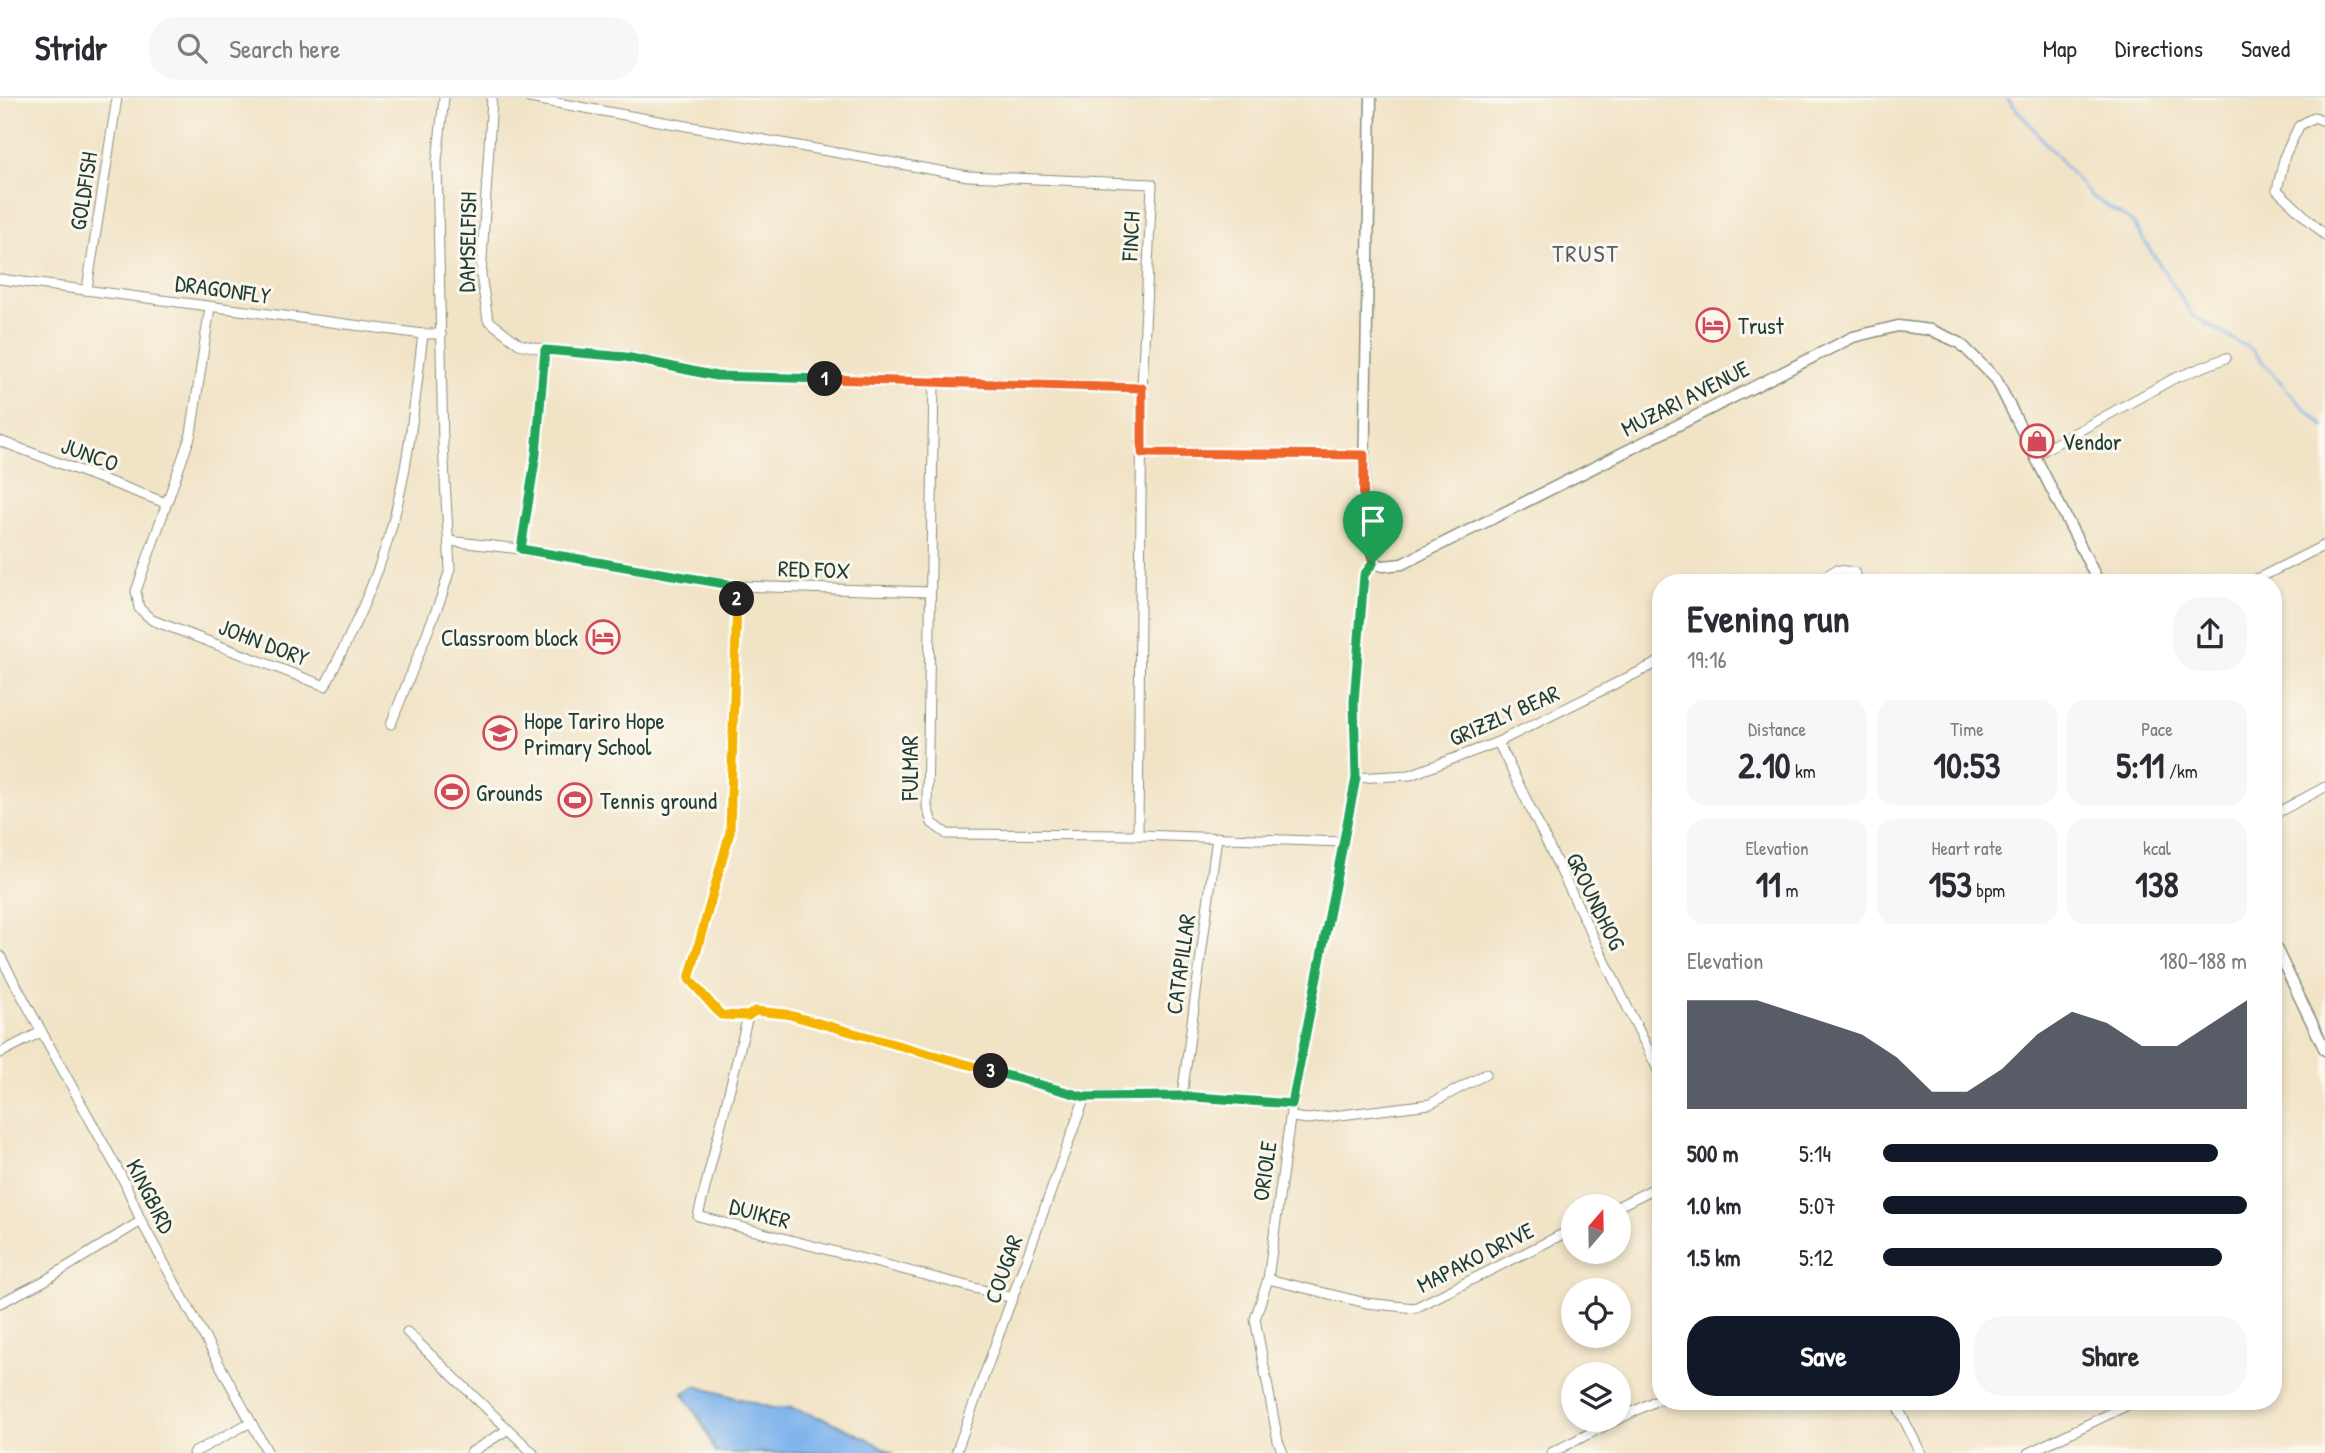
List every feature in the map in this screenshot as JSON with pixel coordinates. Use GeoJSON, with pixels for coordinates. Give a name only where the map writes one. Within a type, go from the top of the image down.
{"type":"FeatureCollection","features":[{"type":"Feature","properties":{"kind":"street","name":"GOLDFISH"},"geometry":{"type":"LineString","coordinates":[[87,289],[117,98]]}},
{"type":"Feature","properties":{"kind":"street"},"geometry":{"type":"LineString","coordinates":[[391,724],[450,569],[443,445],[437,161],[444,98]]}},
{"type":"Feature","properties":{"kind":"street","name":"DAMSELFISH"},"geometry":{"type":"LineString","coordinates":[[492,98],[481,275],[488,320],[519,344],[545,350],[626,357],[716,376],[1142,388]]}},
{"type":"Feature","properties":{"kind":"street","name":"FINCH"},"geometry":{"type":"LineString","coordinates":[[529,98],[968,176],[1152,184],[1142,388],[1138,835]]}},
{"type":"Feature","properties":{"kind":"street"},"geometry":{"type":"LineString","coordinates":[[1371,98],[1363,532],[1373,563]]}},
{"type":"Feature","properties":{"kind":"street"},"geometry":{"type":"LineString","coordinates":[[2325,121],[2314,117],[2300,126],[2285,155],[2277,190],[2325,235]]}},
{"type":"Feature","properties":{"kind":"street","name":"DRAGONFLY"},"geometry":{"type":"LineString","coordinates":[[0,279],[423,334],[441,334]]}},
{"type":"Feature","properties":{"kind":"street","name":"JOHN DORY"},"geometry":{"type":"LineString","coordinates":[[210,307],[191,434],[136,591],[139,608],[152,620],[325,686],[361,615],[391,529],[410,439],[423,334]]}},
{"type":"Feature","properties":{"kind":"street","name":"MUZARI AVENUE"},"geometry":{"type":"LineString","coordinates":[[1373,563],[1382,566],[1402,564],[1853,337],[1898,326],[1931,330],[1959,343],[1996,379],[2094,574]]}},
{"type":"Feature","properties":{"kind":"street"},"geometry":{"type":"LineString","coordinates":[[521,549],[536,454],[545,350]]}},
{"type":"Feature","properties":{"kind":"street"},"geometry":{"type":"LineString","coordinates":[[2035,455],[2173,379],[2226,358]]}},
{"type":"Feature","properties":{"kind":"street","name":"FULMAR"},"geometry":{"type":"LineString","coordinates":[[934,382],[927,807],[932,823],[947,834],[1138,835],[1343,842]]}},
{"type":"Feature","properties":{"kind":"street","name":"JUNCO"},"geometry":{"type":"LineString","coordinates":[[0,441],[166,503]]}},
{"type":"Feature","properties":{"kind":"street"},"geometry":{"type":"LineString","coordinates":[[1142,453],[1364,455]]}},
{"type":"Feature","properties":{"kind":"street","name":"RED FOX"},"geometry":{"type":"LineString","coordinates":[[449,541],[521,549],[737,586],[930,592]]}},
{"type":"Feature","properties":{"kind":"street"},"geometry":{"type":"LineString","coordinates":[[2267,574],[2325,545]]}},
{"type":"Feature","properties":{"kind":"street","name":"ORIOLE"},"geometry":{"type":"LineString","coordinates":[[1283,1453],[1278,1441],[1255,1319],[1268,1279],[1292,1104],[1356,778],[1354,702],[1364,575],[1373,563]]}},
{"type":"Feature","properties":{"kind":"street"},"geometry":{"type":"LineString","coordinates":[[1829,574],[1836,570],[1855,574]]}},
{"type":"Feature","properties":{"kind":"street"},"geometry":{"type":"LineString","coordinates":[[737,586],[730,832],[689,979],[721,1015],[748,1016],[755,1011],[786,1014],[1085,1097],[1182,1096],[1292,1104]]}},
{"type":"Feature","properties":{"kind":"street","name":"GRIZZLY BEAR"},"geometry":{"type":"LineString","coordinates":[[1356,778],[1410,775],[1498,742],[1652,665]]}},
{"type":"Feature","properties":{"kind":"street","name":"GROUNDHOG"},"geometry":{"type":"LineString","coordinates":[[1498,742],[1652,1058]]}},
{"type":"Feature","properties":{"kind":"street"},"geometry":{"type":"LineString","coordinates":[[2282,810],[2325,787]]}},
{"type":"Feature","properties":{"kind":"street","name":"CATAPILLAR"},"geometry":{"type":"LineString","coordinates":[[1182,1096],[1217,837]]}},
{"type":"Feature","properties":{"kind":"street","name":"KINGBIRD"},"geometry":{"type":"LineString","coordinates":[[0,957],[125,1183],[141,1221],[268,1453]]}},
{"type":"Feature","properties":{"kind":"street"},"geometry":{"type":"LineString","coordinates":[[2282,959],[2321,1031],[2325,1050]]}},
{"type":"Feature","properties":{"kind":"street","name":"DUIKER"},"geometry":{"type":"LineString","coordinates":[[748,1016],[698,1216],[1013,1298]]}},
{"type":"Feature","properties":{"kind":"street"},"geometry":{"type":"LineString","coordinates":[[0,1053],[41,1032]]}},
{"type":"Feature","properties":{"kind":"street"},"geometry":{"type":"LineString","coordinates":[[1291,1117],[1308,1119],[1430,1104],[1486,1074]]}},
{"type":"Feature","properties":{"kind":"street","name":"COUGAR"},"geometry":{"type":"LineString","coordinates":[[956,1453],[1085,1097]]}},
{"type":"Feature","properties":{"kind":"street"},"geometry":{"type":"LineString","coordinates":[[1631,1200],[1652,1190]]}},
{"type":"Feature","properties":{"kind":"street"},"geometry":{"type":"LineString","coordinates":[[0,1303],[44,1281],[141,1221]]}},
{"type":"Feature","properties":{"kind":"street","name":"MAPAKO DRIVE"},"geometry":{"type":"LineString","coordinates":[[1268,1279],[1366,1303],[1415,1308],[1561,1235]]}},
{"type":"Feature","properties":{"kind":"street"},"geometry":{"type":"LineString","coordinates":[[407,1332],[533,1453]]}},
{"type":"Feature","properties":{"kind":"street"},"geometry":{"type":"LineString","coordinates":[[1631,1413],[1652,1402]]}},
{"type":"Feature","properties":{"kind":"street"},"geometry":{"type":"LineString","coordinates":[[1899,1410],[1921,1453]]}},
{"type":"Feature","properties":{"kind":"street"},"geometry":{"type":"LineString","coordinates":[[2028,1453],[2116,1410]]}},
{"type":"Feature","properties":{"kind":"street"},"geometry":{"type":"LineString","coordinates":[[192,1453],[251,1422]]}},
{"type":"Feature","properties":{"kind":"street"},"geometry":{"type":"LineString","coordinates":[[470,1453],[507,1430]]}},
{"type":"Feature","properties":{"kind":"street"},"geometry":{"type":"LineString","coordinates":[[1551,1453],[1592,1432]]}},
{"type":"Feature","properties":{"kind":"water"},"geometry":{"type":"Polygon","coordinates":[[[695,1386],[772,1408],[791,1408],[827,1420],[892,1453],[716,1453],[702,1423],[683,1393],[695,1386]]]}},
{"type":"Feature","properties":{"kind":"waterway"},"geometry":{"type":"LineString","coordinates":[[2007,98],[2091,196],[2132,222],[2193,316],[2252,350],[2298,402],[2325,427]]}},
{"type":"Feature","properties":{"kind":"place","name":"Trust"},"geometry":{"type":"Point","coordinates":[1713,325]}},
{"type":"Feature","properties":{"kind":"place","name":"Vendor"},"geometry":{"type":"Point","coordinates":[2037,441]}},
{"type":"Feature","properties":{"kind":"place","name":"Classroom block"},"geometry":{"type":"Point","coordinates":[603,637]}},
{"type":"Feature","properties":{"kind":"place","name":"Hope Tariro Hope Primary School"},"geometry":{"type":"Point","coordinates":[500,733]}},
{"type":"Feature","properties":{"kind":"place","name":"Grounds"},"geometry":{"type":"Point","coordinates":[452,792]}},
{"type":"Feature","properties":{"kind":"place","name":"Tennis ground"},"geometry":{"type":"Point","coordinates":[575,800]}},
{"type":"Feature","properties":{"kind":"district","name":"TRUST"},"geometry":{"type":"Point","coordinates":[1586,253]}},
{"type":"Feature","properties":{"kind":"route"},"geometry":{"type":"LineString","coordinates":[[545,350],[626,357],[716,376],[1142,388],[1142,453],[1364,455],[1363,532],[1373,563],[1364,575],[1354,702],[1356,778],[1292,1104],[1182,1096],[1085,1097],[786,1014],[755,1011],[748,1016],[721,1015],[689,979],[730,832],[737,586],[521,549],[536,454],[545,350]]}}]}
